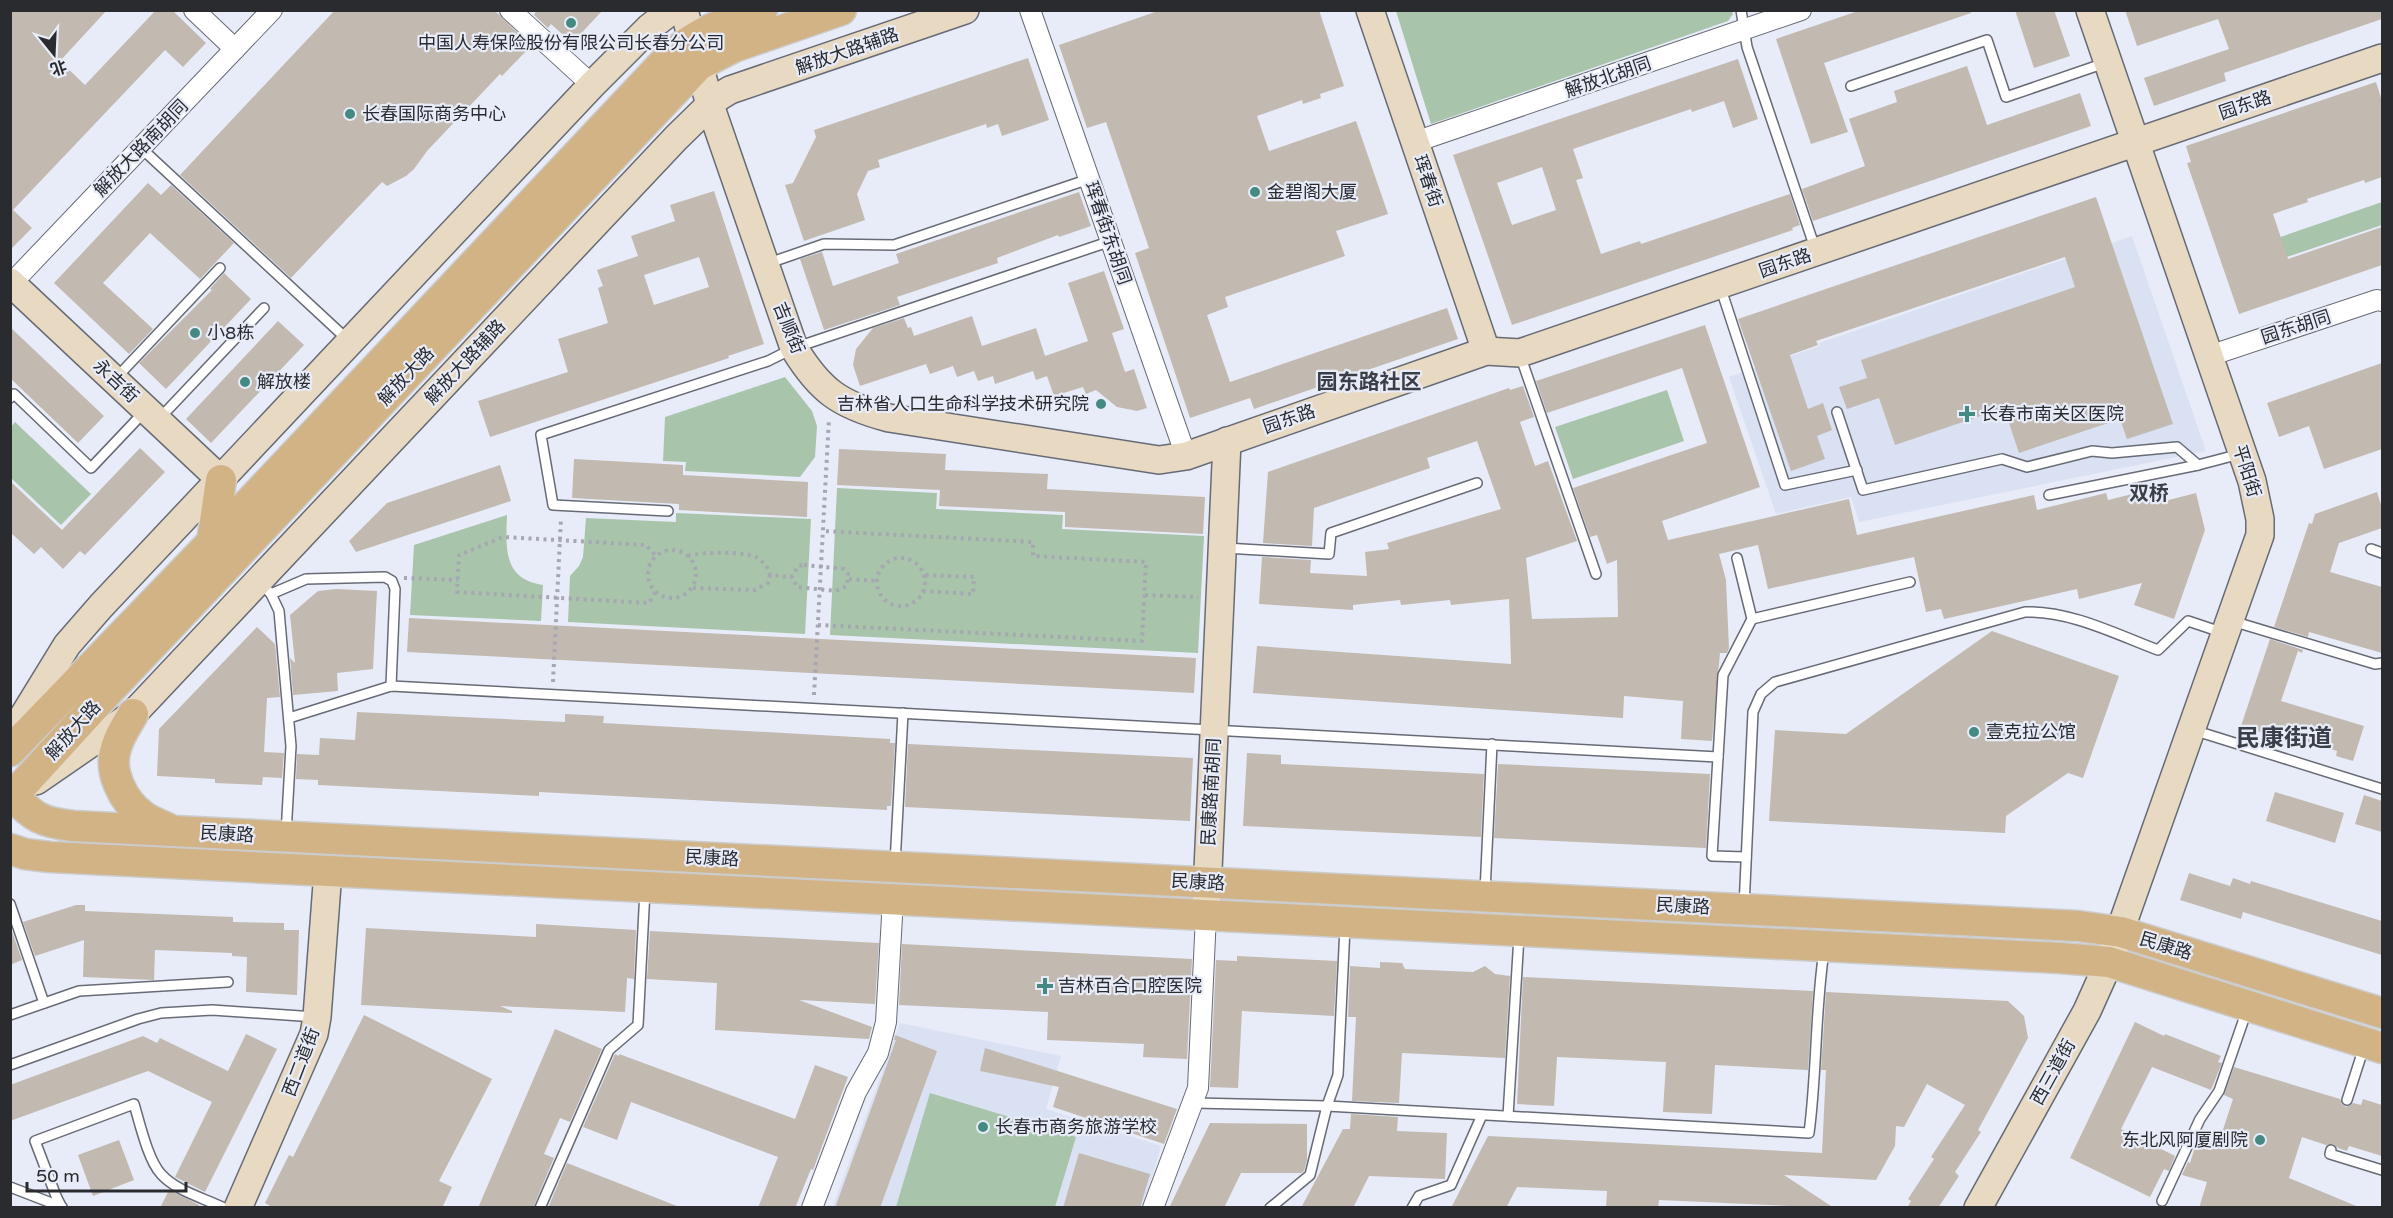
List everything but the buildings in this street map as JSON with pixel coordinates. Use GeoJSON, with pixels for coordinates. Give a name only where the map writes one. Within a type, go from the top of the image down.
{"type":"FeatureCollection","features":[{"type":"Feature","properties":{"kind":"main road","name":"解放大路"},"geometry":{"type":"LineString","coordinates":[[10,751],[212,542],[671,55],[691,38],[711,28],[762,10]]}},
{"type":"Feature","properties":{"kind":"main road","name":"解放大路"},"geometry":{"type":"LineString","coordinates":[[691,38],[734,47],[841,10]]}},
{"type":"Feature","properties":{"kind":"main road","name":"解放大路"},"geometry":{"type":"LineString","coordinates":[[11,797],[691,38]]}},
{"type":"Feature","properties":{"kind":"main road"},"geometry":{"type":"LineString","coordinates":[[212,542],[221,480]]}},
{"type":"Feature","properties":{"kind":"main road"},"geometry":{"type":"LineString","coordinates":[[133,714],[116,748],[114,762],[116,777],[126,798],[138,812],[172,831]]}},
{"type":"Feature","properties":{"kind":"main road","name":"民康路"},"geometry":{"type":"LineString","coordinates":[[11,797],[34,816],[55,824],[2078,926],[2121,932],[2382,1013]]}},
{"type":"Feature","properties":{"kind":"main road","name":"民康路"},"geometry":{"type":"LineString","coordinates":[[10,849],[25,854],[50,857],[2109,962],[2374,1046]]}},
{"type":"Feature","properties":{"kind":"street"},"geometry":{"type":"LineString","coordinates":[[194,10],[235,50]]}},
{"type":"Feature","properties":{"kind":"street","name":"解放大路南胡同"},"geometry":{"type":"LineString","coordinates":[[11,284],[272,10]]}},
{"type":"Feature","properties":{"kind":"street"},"geometry":{"type":"LineString","coordinates":[[510,10],[592,85]]}},
{"type":"Feature","properties":{"kind":"street"},"geometry":{"type":"LineString","coordinates":[[10,738],[67,645],[101,606],[592,85],[649,28],[672,10]]}},
{"type":"Feature","properties":{"kind":"street","name":"解放大路辅路"},"geometry":{"type":"LineString","coordinates":[[11,797],[133,714],[265,587],[710,105],[730,90],[965,10]]}},
{"type":"Feature","properties":{"kind":"street","name":"珲春街东胡同"},"geometry":{"type":"LineString","coordinates":[[1030,10],[1186,456]]}},
{"type":"Feature","properties":{"kind":"street","name":"珲春街"},"geometry":{"type":"LineString","coordinates":[[1370,10],[1486,351]]}},
{"type":"Feature","properties":{"kind":"street","name":"解放北胡同"},"geometry":{"type":"LineString","coordinates":[[1415,142],[1801,10]]}},
{"type":"Feature","properties":{"kind":"street","name":"平阳街"},"geometry":{"type":"LineString","coordinates":[[2090,10],[2243,454],[2257,500],[2259,535],[2229,627],[2121,932]]}},
{"type":"Feature","properties":{"kind":"street","name":"吉顺街"},"geometry":{"type":"LineString","coordinates":[[691,38],[710,105],[794,348],[808,371],[830,393],[865,412],[889,418],[1159,460],[1186,456]]}},
{"type":"Feature","properties":{"kind":"street","name":"园东路"},"geometry":{"type":"LineString","coordinates":[[1186,456],[1486,351],[1520,353],[2382,58]]}},
{"type":"Feature","properties":{"kind":"street","name":"永吉街"},"geometry":{"type":"LineString","coordinates":[[11,284],[221,480]]}},
{"type":"Feature","properties":{"kind":"street","name":"园东胡同"},"geometry":{"type":"LineString","coordinates":[[2209,356],[2381,300]]}},
{"type":"Feature","properties":{"kind":"street","name":"民康路南胡同"},"geometry":{"type":"LineString","coordinates":[[1153,1208],[1198,1088],[1227,441]]}},
{"type":"Feature","properties":{"kind":"street","name":"西二道街"},"geometry":{"type":"LineString","coordinates":[[238,1208],[306,1056],[317,1017],[328,871]]}},
{"type":"Feature","properties":{"kind":"street"},"geometry":{"type":"LineString","coordinates":[[812,1208],[856,1092],[878,1053],[886,1022],[893,899]]}},
{"type":"Feature","properties":{"kind":"street","name":"西三道街"},"geometry":{"type":"LineString","coordinates":[[1978,1208],[2087,1011],[2121,932]]}},
{"type":"Feature","properties":{"kind":"lane"},"geometry":{"type":"LineString","coordinates":[[1741,10],[1747,47],[1816,252]]}},
{"type":"Feature","properties":{"kind":"lane"},"geometry":{"type":"LineString","coordinates":[[1851,86],[1987,40],[2006,97],[2108,63]]}},
{"type":"Feature","properties":{"kind":"lane"},"geometry":{"type":"LineString","coordinates":[[141,148],[351,342]]}},
{"type":"Feature","properties":{"kind":"lane"},"geometry":{"type":"LineString","coordinates":[[765,265],[824,244],[894,245],[1089,179]]}},
{"type":"Feature","properties":{"kind":"lane"},"geometry":{"type":"LineString","coordinates":[[668,512],[553,505],[541,435],[768,360],[794,348],[1111,241]]}},
{"type":"Feature","properties":{"kind":"lane"},"geometry":{"type":"LineString","coordinates":[[114,380],[220,268]]}},
{"type":"Feature","properties":{"kind":"lane"},"geometry":{"type":"LineString","coordinates":[[1719,285],[1785,485],[1857,470]]}},
{"type":"Feature","properties":{"kind":"lane"},"geometry":{"type":"LineString","coordinates":[[10,398],[14,394],[91,468],[152,415],[264,308]]}},
{"type":"Feature","properties":{"kind":"lane"},"geometry":{"type":"LineString","coordinates":[[1520,353],[1596,574]]}},
{"type":"Feature","properties":{"kind":"lane"},"geometry":{"type":"LineString","coordinates":[[1838,412],[1863,490],[2002,459],[2027,467],[2092,451],[2112,453],[2177,447],[2199,465]]}},
{"type":"Feature","properties":{"kind":"lane"},"geometry":{"type":"LineString","coordinates":[[2049,495],[2243,454]]}},
{"type":"Feature","properties":{"kind":"lane"},"geometry":{"type":"LineString","coordinates":[[1222,548],[1329,554],[1331,533],[1477,483]]}},
{"type":"Feature","properties":{"kind":"lane"},"geometry":{"type":"LineString","coordinates":[[2371,549],[2382,553]]}},
{"type":"Feature","properties":{"kind":"lane"},"geometry":{"type":"LineString","coordinates":[[1737,558],[1752,619],[1723,675],[1712,856],[1746,857]]}},
{"type":"Feature","properties":{"kind":"lane"},"geometry":{"type":"LineString","coordinates":[[286,837],[291,746],[289,718],[279,610],[265,587],[306,579],[385,578],[392,581],[394,589],[391,686]]}},
{"type":"Feature","properties":{"kind":"lane"},"geometry":{"type":"LineString","coordinates":[[1752,619],[1910,582]]}},
{"type":"Feature","properties":{"kind":"lane"},"geometry":{"type":"LineString","coordinates":[[1744,909],[1753,712],[1761,694],[1775,681],[2025,612],[2062,615],[2158,650],[2188,621],[2229,627],[2375,664],[2382,663]]}},
{"type":"Feature","properties":{"kind":"lane"},"geometry":{"type":"LineString","coordinates":[[289,718],[391,686],[1718,757]]}},
{"type":"Feature","properties":{"kind":"lane"},"geometry":{"type":"LineString","coordinates":[[895,867],[903,713]]}},
{"type":"Feature","properties":{"kind":"lane"},"geometry":{"type":"LineString","coordinates":[[2192,729],[2382,789]]}},
{"type":"Feature","properties":{"kind":"lane"},"geometry":{"type":"LineString","coordinates":[[1485,896],[1492,744]]}},
{"type":"Feature","properties":{"kind":"lane"},"geometry":{"type":"LineString","coordinates":[[540,1208],[609,1050],[638,1025],[645,887]]}},
{"type":"Feature","properties":{"kind":"lane"},"geometry":{"type":"LineString","coordinates":[[10,904],[44,1003]]}},
{"type":"Feature","properties":{"kind":"lane"},"geometry":{"type":"LineString","coordinates":[[1270,1208],[1310,1175],[1327,1106],[1338,1075],[1345,922]]}},
{"type":"Feature","properties":{"kind":"lane"},"geometry":{"type":"LineString","coordinates":[[1508,1116],[1520,931]]}},
{"type":"Feature","properties":{"kind":"lane"},"geometry":{"type":"LineString","coordinates":[[1194,1102],[1327,1106],[1809,1133],[1814,1094],[1818,989],[1825,946]]}},
{"type":"Feature","properties":{"kind":"lane"},"geometry":{"type":"LineString","coordinates":[[10,1015],[79,991],[228,982]]}},
{"type":"Feature","properties":{"kind":"lane"},"geometry":{"type":"LineString","coordinates":[[2162,1201],[2199,1119],[2218,1091],[2249,1006]]}},
{"type":"Feature","properties":{"kind":"lane"},"geometry":{"type":"LineString","coordinates":[[10,1065],[160,1013],[212,1011],[317,1017]]}},
{"type":"Feature","properties":{"kind":"lane"},"geometry":{"type":"LineString","coordinates":[[2347,1100],[2374,1046]]}},
{"type":"Feature","properties":{"kind":"lane"},"geometry":{"type":"LineString","coordinates":[[62,1207],[35,1141],[134,1104],[160,1174],[172,1184],[224,1208]]}},
{"type":"Feature","properties":{"kind":"lane"},"geometry":{"type":"LineString","coordinates":[[1412,1208],[1419,1196],[1450,1185],[1482,1115]]}},
{"type":"Feature","properties":{"kind":"lane"},"geometry":{"type":"LineString","coordinates":[[2331,1150],[2330,1154],[2382,1170]]}},
{"type":"Feature","properties":{"kind":"lane"},"geometry":{"type":"LineString","coordinates":[[10,1187],[62,1207]]}},
{"type":"Feature","properties":{"kind":"path"},"geometry":{"type":"LineString","coordinates":[[814,708],[830,393]]}},
{"type":"Feature","properties":{"kind":"path"},"geometry":{"type":"LineString","coordinates":[[552,695],[562,506]]}},
{"type":"Feature","properties":{"kind":"path"},"geometry":{"type":"LineString","coordinates":[[818,625],[1142,641],[1145,594],[1146,562],[1032,556],[1033,542],[823,531]]}},
{"type":"Feature","properties":{"kind":"path"},"geometry":{"type":"LineString","coordinates":[[655,592],[649,603],[457,592],[459,555],[503,537],[646,545],[656,556]]}},
{"type":"Feature","properties":{"kind":"path"},"geometry":{"type":"LineString","coordinates":[[672,550],[688,556],[703,553],[750,555],[764,563],[770,575],[768,583],[755,590],[693,588],[678,598],[670,599],[655,592],[650,586],[648,570],[656,556],[672,550]]}},
{"type":"Feature","properties":{"kind":"path"},"geometry":{"type":"LineString","coordinates":[[688,556],[696,571],[693,588]]}},
{"type":"Feature","properties":{"kind":"path"},"geometry":{"type":"LineString","coordinates":[[896,559],[911,561],[918,566],[925,581],[923,591],[914,603],[897,606],[882,597],[878,590],[878,581],[883,566],[896,559]]}},
{"type":"Feature","properties":{"kind":"path"},"geometry":{"type":"LineString","coordinates":[[798,566],[821,566],[844,569],[849,579],[847,586],[842,590],[820,590],[797,587],[792,577],[798,566]]}},
{"type":"Feature","properties":{"kind":"path"},"geometry":{"type":"LineString","coordinates":[[770,575],[792,577]]}},
{"type":"Feature","properties":{"kind":"path"},"geometry":{"type":"LineString","coordinates":[[923,575],[974,577],[973,594],[923,591]]}},
{"type":"Feature","properties":{"kind":"path"},"geometry":{"type":"LineString","coordinates":[[392,581],[409,577],[458,580]]}},
{"type":"Feature","properties":{"kind":"path"},"geometry":{"type":"LineString","coordinates":[[849,579],[878,581]]}},
{"type":"Feature","properties":{"kind":"path"},"geometry":{"type":"LineString","coordinates":[[1145,594],[1220,598]]}},
{"type":"Feature","properties":{"kind":"shaded area","name":"长春市南关区医院"},"geometry":{"type":"Polygon","coordinates":[[[2132,236],[2206,451],[1859,522],[1851,497],[1776,514],[1729,377],[1820,346],[1819,343],[2132,236]]]}},
{"type":"Feature","properties":{"kind":"shaded area","name":"长春市商务旅游学校"},"geometry":{"type":"Polygon","coordinates":[[[900,1023],[1061,1056],[1046,1109],[1161,1146],[1143,1207],[827,1208],[828,1205],[833,1206],[900,1023]]]}},
{"type":"Feature","properties":{"kind":"green space"},"geometry":{"type":"Polygon","coordinates":[[[1396,11],[1732,11],[1733,14],[1728,21],[1431,124],[1396,11]]]}},
{"type":"Feature","properties":{"kind":"green space"},"geometry":{"type":"Polygon","coordinates":[[[2382,202],[2382,225],[2272,262],[2266,242],[2382,202]]]}},
{"type":"Feature","properties":{"kind":"green space"},"geometry":{"type":"Polygon","coordinates":[[[785,377],[812,411],[817,426],[815,457],[800,477],[685,471],[686,462],[663,461],[665,417],[785,377]]]}},
{"type":"Feature","properties":{"kind":"green space"},"geometry":{"type":"Polygon","coordinates":[[[1667,390],[1684,441],[1573,479],[1555,427],[1667,390]]]}},
{"type":"Feature","properties":{"kind":"green space"},"geometry":{"type":"Polygon","coordinates":[[[15,422],[91,494],[61,525],[11,478],[11,427],[15,422]]]}},
{"type":"Feature","properties":{"kind":"green space"},"geometry":{"type":"Polygon","coordinates":[[[837,488],[937,493],[936,509],[1063,515],[1062,529],[1204,536],[1198,653],[830,635],[837,488]]]}},
{"type":"Feature","properties":{"kind":"green space"},"geometry":{"type":"Polygon","coordinates":[[[676,513],[811,519],[805,634],[568,622],[570,576],[583,557],[586,518],[676,522],[676,513]]]}},
{"type":"Feature","properties":{"kind":"green space"},"geometry":{"type":"Polygon","coordinates":[[[507,515],[507,549],[513,568],[530,582],[543,585],[541,621],[410,615],[414,545],[507,515]]]}},
{"type":"Feature","properties":{"kind":"green space"},"geometry":{"type":"Polygon","coordinates":[[[930,1093],[1076,1137],[1055,1207],[896,1207],[930,1093]]]}},
{"type":"Feature","properties":{"kind":"place","name":"中国人寿保险股份有限公司长春分公司"},"geometry":{"type":"Point","coordinates":[571,23]}},
{"type":"Feature","properties":{"kind":"place","name":"长春国际商务中心"},"geometry":{"type":"Point","coordinates":[350,114]}},
{"type":"Feature","properties":{"kind":"place","name":"金碧阁大厦"},"geometry":{"type":"Point","coordinates":[1255,192]}},
{"type":"Feature","properties":{"kind":"place","name":"小8栋"},"geometry":{"type":"Point","coordinates":[195,333]}},
{"type":"Feature","properties":{"kind":"place","name":"解放楼"},"geometry":{"type":"Point","coordinates":[245,382]}},
{"type":"Feature","properties":{"kind":"place","name":"吉林省人口生命科学技术研究院"},"geometry":{"type":"Point","coordinates":[1101,404]}},
{"type":"Feature","properties":{"kind":"place","name":"长春市南关区医院"},"geometry":{"type":"Point","coordinates":[1967,414]}},
{"type":"Feature","properties":{"kind":"place","name":"壹克拉公馆"},"geometry":{"type":"Point","coordinates":[1974,732]}},
{"type":"Feature","properties":{"kind":"place","name":"吉林百合口腔医院"},"geometry":{"type":"Point","coordinates":[1045,986]}},
{"type":"Feature","properties":{"kind":"place","name":"长春市商务旅游学校"},"geometry":{"type":"Point","coordinates":[983,1127]}},
{"type":"Feature","properties":{"kind":"place","name":"东北风阿厦剧院"},"geometry":{"type":"Point","coordinates":[2260,1140]}},
{"type":"Feature","properties":{"kind":"district","name":"园东路社区"},"geometry":{"type":"Point","coordinates":[1369,382]}},
{"type":"Feature","properties":{"kind":"district","name":"双桥"},"geometry":{"type":"Point","coordinates":[2149,493]}},
{"type":"Feature","properties":{"kind":"district","name":"民康街道"},"geometry":{"type":"Point","coordinates":[2284,738]}}]}
